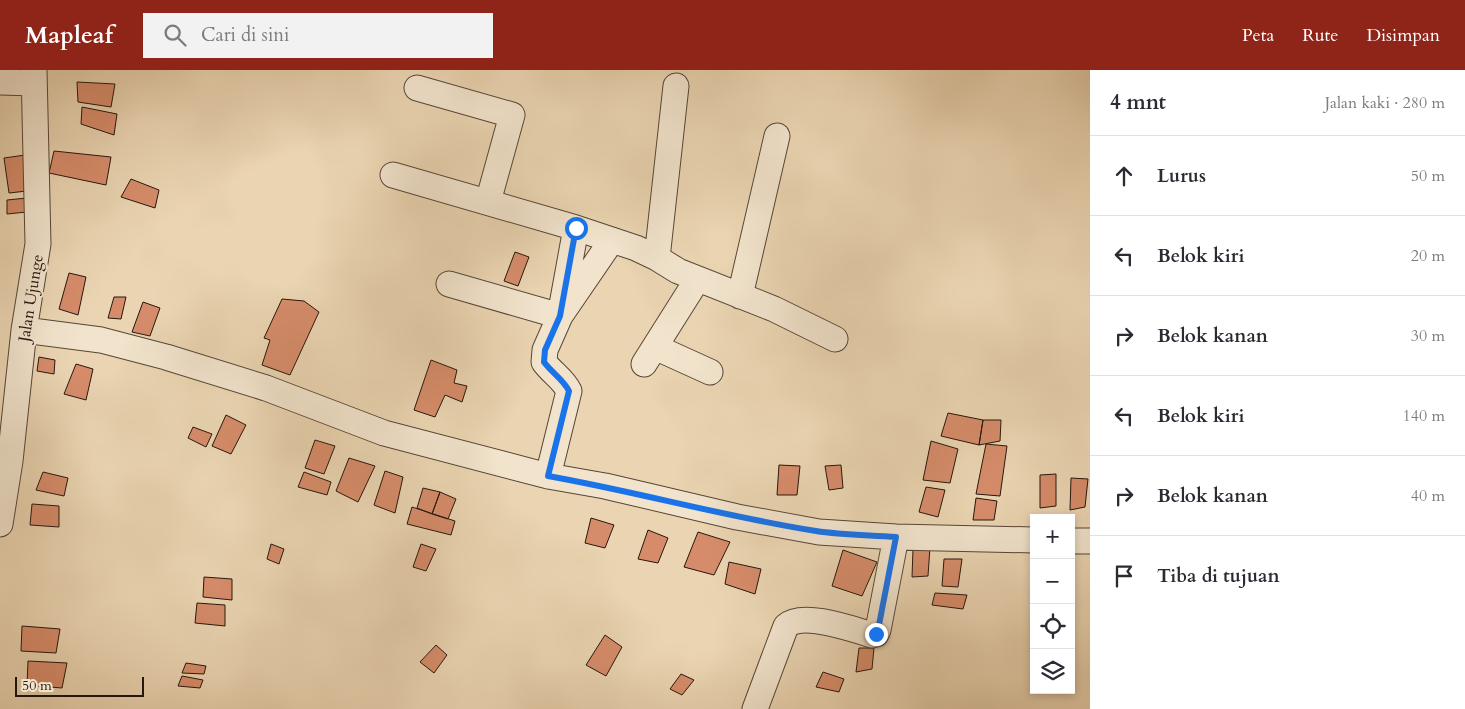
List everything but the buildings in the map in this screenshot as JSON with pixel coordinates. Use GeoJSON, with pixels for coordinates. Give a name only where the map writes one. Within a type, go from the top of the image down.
{"type":"FeatureCollection","features":[{"type":"Feature","properties":{"kind":"street"},"geometry":{"type":"LineString","coordinates":[[0,82],[34,76]]}},
{"type":"Feature","properties":{"kind":"street","name":"Jalan Ujunge"},"geometry":{"type":"LineString","coordinates":[[0,524],[10,461],[24,330],[38,244],[34,76]]}},
{"type":"Feature","properties":{"kind":"street"},"geometry":{"type":"LineString","coordinates":[[657,258],[676,86]]}},
{"type":"Feature","properties":{"kind":"street"},"geometry":{"type":"LineString","coordinates":[[417,88],[512,115],[488,202]]}},
{"type":"Feature","properties":{"kind":"street"},"geometry":{"type":"LineString","coordinates":[[740,296],[777,136]]}},
{"type":"Feature","properties":{"kind":"street"},"geometry":{"type":"LineString","coordinates":[[393,175],[576,228],[636,248],[657,258],[678,272],[774,309],[836,339]]}},
{"type":"Feature","properties":{"kind":"street"},"geometry":{"type":"LineString","coordinates":[[560,316],[576,228]]}},
{"type":"Feature","properties":{"kind":"street"},"geometry":{"type":"LineString","coordinates":[[548,476],[569,391],[564,381],[552,372],[544,362],[545,350],[560,316],[612,240]]}},
{"type":"Feature","properties":{"kind":"street"},"geometry":{"type":"LineString","coordinates":[[697,280],[650,356],[710,372]]}},
{"type":"Feature","properties":{"kind":"street"},"geometry":{"type":"LineString","coordinates":[[449,284],[560,316]]}},
{"type":"Feature","properties":{"kind":"street"},"geometry":{"type":"LineString","coordinates":[[24,330],[101,340],[166,357],[266,388],[384,433],[548,476],[605,486],[737,517],[819,532],[896,537],[1030,540]]}},
{"type":"Feature","properties":{"kind":"street"},"geometry":{"type":"LineString","coordinates":[[755,709],[786,626],[790,623],[812,620],[872,635],[876,634],[896,537]]}},
{"type":"Feature","properties":{"kind":"street"},"geometry":{"type":"LineString","coordinates":[[1075,541],[1090,541]]}},
{"type":"Feature","properties":{"kind":"route"},"geometry":{"type":"LineString","coordinates":[[576,228],[560,316],[545,350],[544,362],[552,372],[564,381],[569,391],[548,476],[605,486],[737,517],[819,532],[896,537],[876,634]]}}]}
